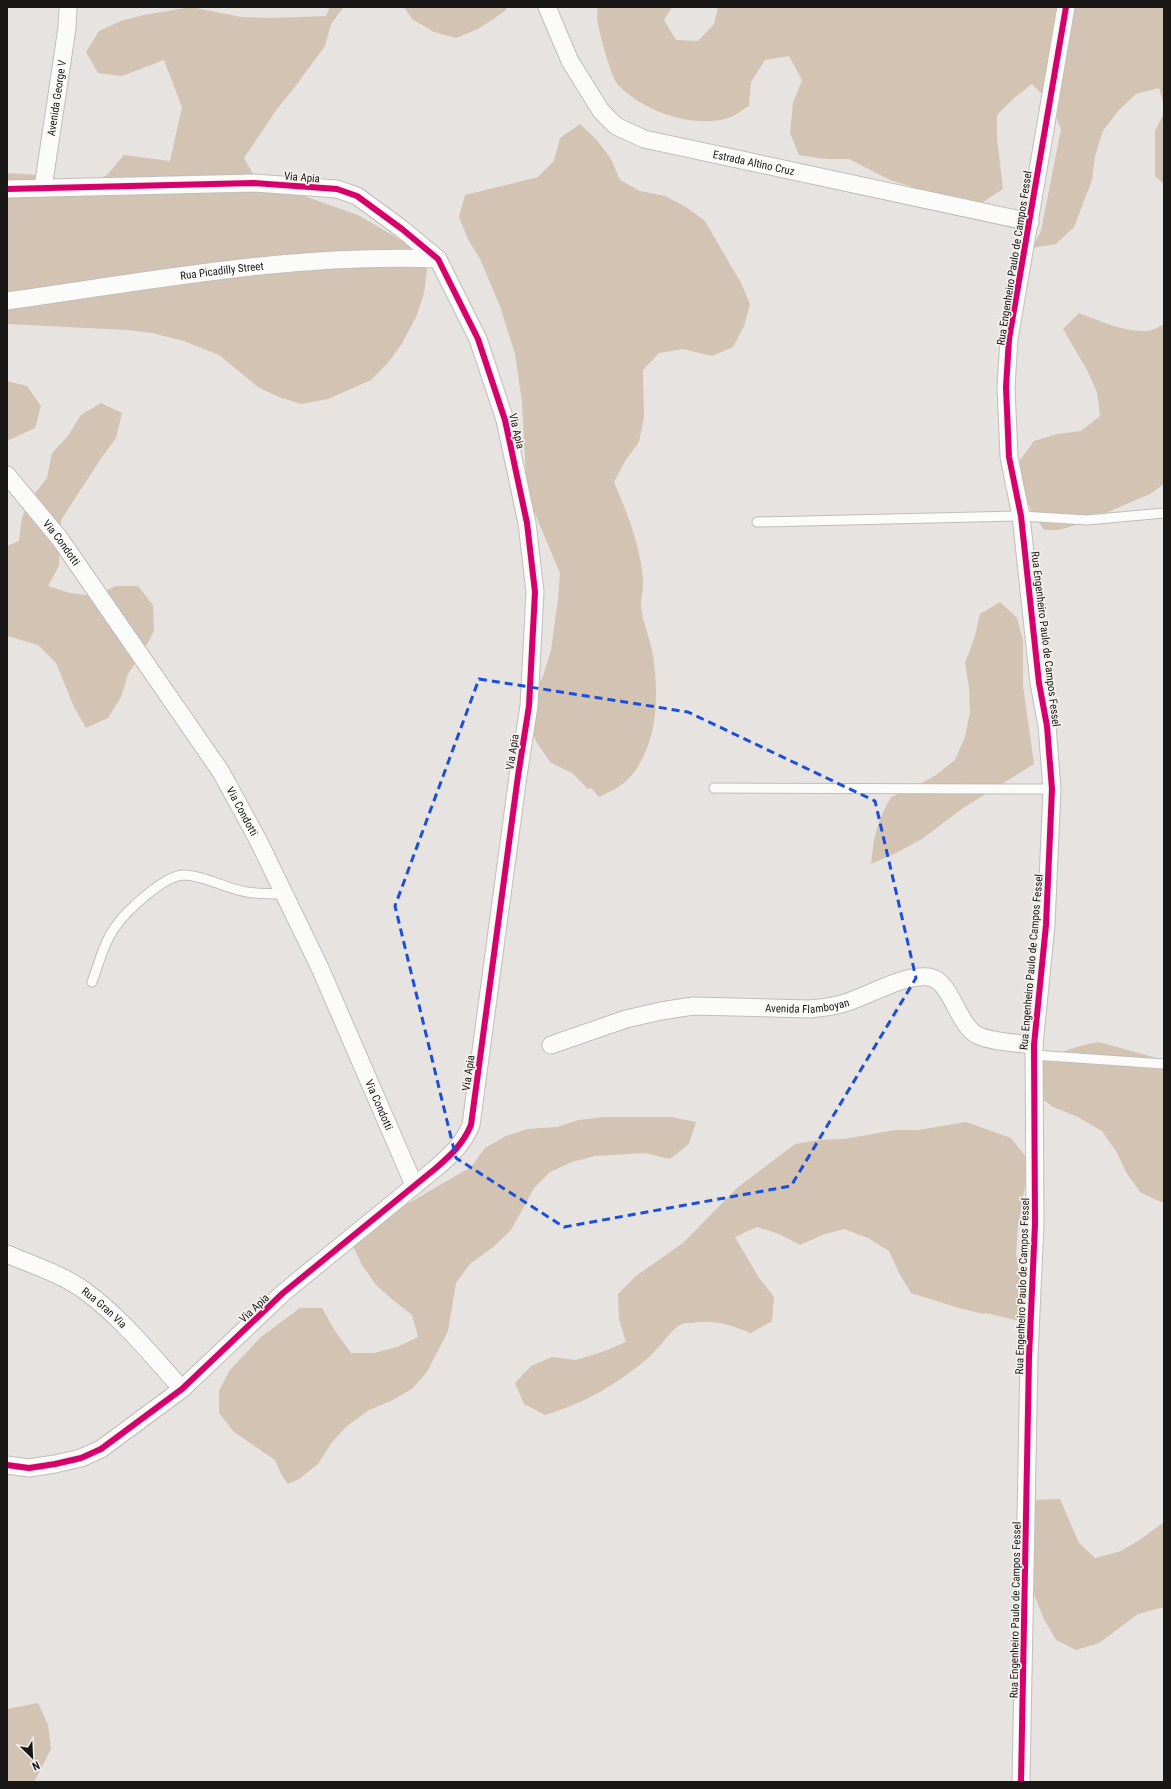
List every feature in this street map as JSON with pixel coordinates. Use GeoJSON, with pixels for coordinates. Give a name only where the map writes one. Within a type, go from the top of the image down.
{"type":"FeatureCollection","features":[{"type":"Feature","properties":{"kind":"street","name":"Avenida George V"},"geometry":{"type":"LineString","coordinates":[[43,188],[67,28],[68,7]]}},
{"type":"Feature","properties":{"kind":"street","name":"Estrada Altino Cruz"},"geometry":{"type":"LineString","coordinates":[[547,7],[570,61],[601,111],[616,126],[644,139],[1030,222]]}},
{"type":"Feature","properties":{"kind":"street","name":"Rua Engenheiro Paulo de Campos Fessel"},"geometry":{"type":"LineString","coordinates":[[1022,1782],[1029,1365],[1035,1224],[1034,1050],[1046,925],[1052,789],[1047,726],[1039,683],[1020,516],[1009,457],[1006,387],[1009,339],[1066,7]]}},
{"type":"Feature","properties":{"kind":"street","name":"Via Apia"},"geometry":{"type":"LineString","coordinates":[[7,189],[254,183],[337,190],[357,196],[402,229],[438,259],[478,338],[505,420],[527,523],[535,592],[529,706],[471,1125],[466,1136],[457,1150],[283,1294],[182,1389],[101,1449],[81,1458],[56,1464],[29,1468],[7,1465]]}},
{"type":"Feature","properties":{"kind":"street","name":"Rua Picadilly Street"},"geometry":{"type":"LineString","coordinates":[[7,301],[276,265],[346,259],[395,257],[438,259]]}},
{"type":"Feature","properties":{"kind":"street","name":"Via Condotti"},"geometry":{"type":"LineString","coordinates":[[7,475],[60,539],[221,772],[258,840],[320,968],[414,1185]]}},
{"type":"Feature","properties":{"kind":"street","name":"Avenida Flamboyan"},"geometry":{"type":"LineString","coordinates":[[551,1045],[626,1019],[661,1011],[693,1006],[810,1009],[829,1007],[848,1002],[904,980],[921,977],[932,978],[939,982],[947,992],[967,1025],[975,1034],[984,1038],[1034,1050]]}},
{"type":"Feature","properties":{"kind":"street","name":"Rua Gran Via"},"geometry":{"type":"LineString","coordinates":[[7,1254],[62,1278],[84,1290],[134,1336],[182,1389]]}},
{"type":"Feature","properties":{"kind":"lane"},"geometry":{"type":"LineString","coordinates":[[756,522],[1020,516],[1087,520],[1164,513]]}},
{"type":"Feature","properties":{"kind":"lane"},"geometry":{"type":"LineString","coordinates":[[714,788],[1052,789]]}},
{"type":"Feature","properties":{"kind":"lane"},"geometry":{"type":"LineString","coordinates":[[92,982],[105,946],[116,926],[153,890],[167,879],[181,875],[194,876],[247,892],[284,894]]}},
{"type":"Feature","properties":{"kind":"lane"},"geometry":{"type":"LineString","coordinates":[[1034,1050],[1164,1064]]}},
{"type":"Feature","properties":{"kind":"highlighted area"},"geometry":{"type":"Polygon","coordinates":[[[479,679],[688,712],[875,801],[916,978],[791,1186],[564,1227],[456,1158],[395,906],[479,679]]]}},
{"type":"Feature","properties":{"kind":"shaded area"},"geometry":{"type":"Polygon","coordinates":[[[191,7],[241,17],[271,18],[326,16],[330,7],[344,7],[331,24],[325,46],[277,109],[244,158],[256,179],[358,215],[406,243],[427,270],[424,293],[417,315],[401,345],[387,364],[371,380],[328,399],[301,404],[279,397],[258,387],[219,355],[184,341],[152,333],[128,330],[7,324],[7,173],[39,175],[61,182],[85,185],[107,175],[124,155],[170,161],[182,107],[164,60],[122,76],[98,73],[86,52],[99,31],[121,21],[144,15],[191,7]]]}},
{"type":"Feature","properties":{"kind":"shaded area"},"geometry":{"type":"Polygon","coordinates":[[[404,7],[507,7],[505,11],[478,29],[456,38],[434,32],[412,19],[404,7]]]}},
{"type":"Feature","properties":{"kind":"shaded area"},"geometry":{"type":"Polygon","coordinates":[[[598,7],[672,7],[664,20],[676,40],[698,41],[714,24],[718,7],[1164,7],[1164,105],[1159,88],[1136,94],[1118,111],[1103,131],[1095,156],[1092,180],[1074,227],[1056,244],[1032,248],[1041,231],[1061,129],[1050,102],[1032,84],[1013,99],[997,115],[997,138],[1003,189],[983,202],[960,208],[916,188],[890,180],[849,159],[826,159],[799,155],[790,133],[793,103],[802,80],[789,56],[765,60],[751,82],[749,106],[728,118],[714,121],[684,119],[655,110],[641,103],[618,85],[614,78],[604,49],[599,28],[597,17],[598,7]]]}},
{"type":"Feature","properties":{"kind":"shaded area"},"geometry":{"type":"Polygon","coordinates":[[[1164,113],[1164,184],[1155,176],[1155,131],[1164,113]]]}},
{"type":"Feature","properties":{"kind":"shaded area"},"geometry":{"type":"Polygon","coordinates":[[[580,124],[596,139],[611,159],[620,180],[640,191],[665,196],[686,207],[705,221],[741,283],[750,304],[744,326],[733,347],[712,356],[683,349],[659,353],[643,370],[644,417],[639,442],[625,461],[614,482],[624,505],[639,554],[643,581],[641,605],[652,650],[655,671],[656,703],[652,733],[641,762],[629,779],[599,797],[591,788],[588,789],[572,773],[551,763],[537,743],[526,719],[533,697],[543,676],[551,650],[560,573],[530,502],[526,478],[522,402],[515,354],[500,306],[480,259],[468,239],[459,217],[465,195],[538,177],[554,161],[560,138],[580,124]]]}},
{"type":"Feature","properties":{"kind":"shaded area"},"geometry":{"type":"Polygon","coordinates":[[[1079,313],[1129,330],[1148,331],[1164,324],[1164,484],[1150,494],[1082,523],[1059,530],[1044,530],[1031,510],[1022,488],[1020,460],[1034,441],[1057,434],[1081,431],[1100,416],[1097,392],[1087,370],[1063,329],[1079,313]]]}},
{"type":"Feature","properties":{"kind":"shaded area"},"geometry":{"type":"Polygon","coordinates":[[[7,381],[27,386],[41,406],[35,428],[7,441],[7,381]]]}},
{"type":"Feature","properties":{"kind":"shaded area"},"geometry":{"type":"Polygon","coordinates":[[[101,403],[122,413],[116,438],[61,520],[59,566],[48,586],[70,593],[94,596],[116,586],[138,586],[153,605],[154,631],[128,674],[121,697],[108,718],[86,728],[74,707],[56,663],[38,645],[7,636],[7,546],[19,541],[22,517],[32,497],[47,478],[52,453],[67,437],[81,415],[101,403]]]}},
{"type":"Feature","properties":{"kind":"shaded area"},"geometry":{"type":"Polygon","coordinates":[[[1000,602],[1017,618],[1023,641],[1023,686],[1034,764],[963,808],[922,839],[871,864],[874,840],[880,818],[891,797],[913,788],[936,775],[955,760],[965,737],[970,712],[969,687],[965,663],[974,639],[980,614],[1000,602]]]}},
{"type":"Feature","properties":{"kind":"shaded area"},"geometry":{"type":"Polygon","coordinates":[[[1099,1042],[1164,1060],[1164,1202],[1140,1192],[1126,1172],[1116,1151],[1102,1131],[1076,1116],[1053,1107],[1034,1093],[1030,1069],[1063,1052],[1080,1046],[1099,1042]]]}},
{"type":"Feature","properties":{"kind":"shaded area"},"geometry":{"type":"Polygon","coordinates":[[[604,1117],[671,1117],[696,1122],[689,1144],[670,1159],[645,1153],[595,1156],[572,1162],[550,1172],[534,1188],[511,1230],[492,1248],[470,1264],[456,1283],[448,1331],[427,1372],[412,1389],[391,1401],[369,1410],[347,1426],[332,1442],[318,1464],[299,1479],[288,1484],[281,1474],[275,1460],[234,1432],[219,1413],[219,1391],[230,1370],[261,1337],[300,1308],[322,1308],[335,1331],[351,1353],[374,1353],[397,1347],[418,1337],[412,1315],[376,1285],[362,1265],[352,1244],[363,1223],[409,1203],[471,1167],[485,1148],[506,1136],[528,1129],[557,1127],[579,1120],[604,1117]]]}},
{"type":"Feature","properties":{"kind":"shaded area"},"geometry":{"type":"Polygon","coordinates":[[[966,1122],[1011,1138],[1026,1157],[1026,1180],[1018,1228],[1016,1254],[1020,1279],[1021,1310],[1019,1321],[959,1308],[911,1293],[899,1273],[889,1251],[868,1238],[844,1229],[822,1235],[800,1245],[779,1234],[757,1227],[735,1237],[759,1278],[774,1297],[772,1321],[751,1333],[729,1325],[715,1322],[700,1322],[680,1325],[669,1335],[652,1355],[636,1368],[612,1385],[587,1399],[545,1415],[524,1404],[515,1383],[531,1366],[552,1357],[576,1360],[602,1352],[626,1342],[619,1319],[618,1294],[636,1276],[683,1243],[737,1188],[795,1144],[819,1140],[844,1139],[895,1130],[918,1130],[966,1122]]]}},
{"type":"Feature","properties":{"kind":"shaded area"},"geometry":{"type":"Polygon","coordinates":[[[1060,1499],[1079,1543],[1095,1558],[1121,1551],[1141,1539],[1164,1522],[1164,1607],[1138,1614],[1099,1643],[1076,1650],[1056,1640],[1044,1619],[1035,1597],[1018,1521],[1035,1500],[1060,1499]]]}},
{"type":"Feature","properties":{"kind":"shaded area"},"geometry":{"type":"Polygon","coordinates":[[[38,1703],[48,1725],[51,1749],[34,1782],[7,1782],[7,1709],[38,1703]]]}},
{"type":"Feature","properties":{"kind":"cycle path"},"geometry":{"type":"LineString","coordinates":[[1021,1782],[1029,1357],[1035,1224],[1034,1045],[1046,925],[1052,789],[1047,726],[1039,683],[1021,516],[1009,457],[1006,387],[1009,339],[1066,7]]}},
{"type":"Feature","properties":{"kind":"cycle path"},"geometry":{"type":"LineString","coordinates":[[7,189],[254,183],[337,189],[357,196],[402,229],[438,259],[478,339],[505,420],[527,523],[535,592],[529,706],[518,776],[471,1125],[468,1132],[452,1154],[283,1293],[182,1389],[101,1449],[81,1458],[55,1464],[29,1468],[7,1465]]}}]}
